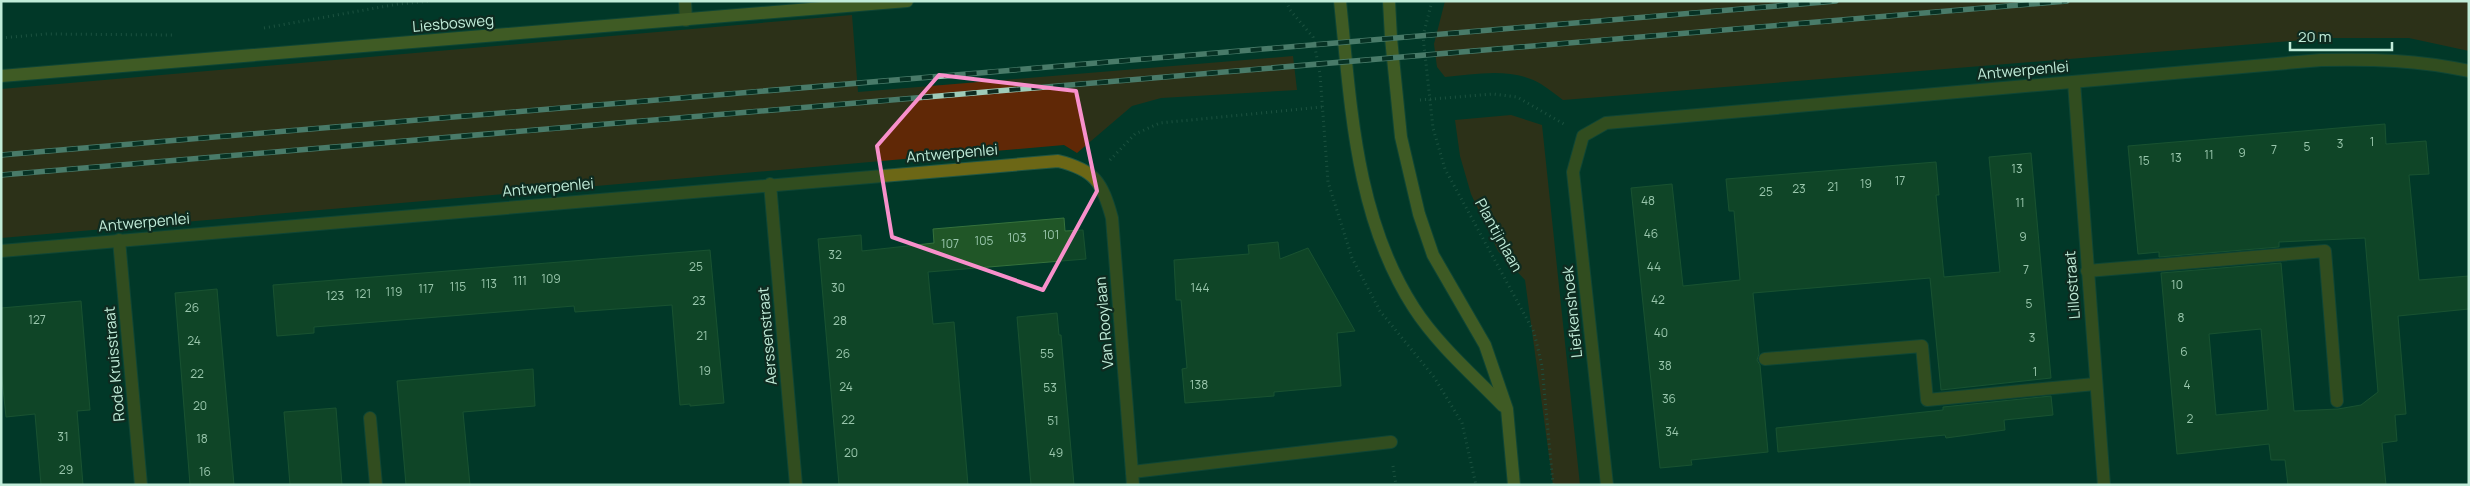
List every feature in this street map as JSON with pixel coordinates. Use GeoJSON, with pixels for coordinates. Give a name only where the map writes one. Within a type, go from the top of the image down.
{"type":"FeatureCollection","features":[{"type":"Feature","properties":{"kind":"main road","name":"Liesbosweg"},"geometry":{"type":"LineString","coordinates":[[1,76],[907,1]]}},
{"type":"Feature","properties":{"kind":"main road"},"geometry":{"type":"LineString","coordinates":[[1340,1],[1350,105],[1365,189],[1388,258],[1414,308],[1447,349],[1507,410]]}},
{"type":"Feature","properties":{"kind":"main road"},"geometry":{"type":"LineString","coordinates":[[1389,1],[1401,137],[1422,222],[1433,255],[1485,345],[1507,410],[1514,485]]}},
{"type":"Feature","properties":{"kind":"street"},"geometry":{"type":"LineString","coordinates":[[685,1],[686,20]]}},
{"type":"Feature","properties":{"kind":"street","name":"Antwerpenlei"},"geometry":{"type":"LineString","coordinates":[[1583,136],[1606,122],[2321,60],[2386,59],[2434,64],[2469,71]]}},
{"type":"Feature","properties":{"kind":"street","name":"Lillostraat"},"geometry":{"type":"LineString","coordinates":[[2074,82],[2104,485]]}},
{"type":"Feature","properties":{"kind":"street","name":"Liefkenshoek"},"geometry":{"type":"LineString","coordinates":[[1583,136],[1573,172],[1607,485]]}},
{"type":"Feature","properties":{"kind":"street","name":"Antwerpenlei"},"geometry":{"type":"LineString","coordinates":[[1,251],[770,184],[1058,161],[1079,166],[1094,176]]}},
{"type":"Feature","properties":{"kind":"street","name":"Van Rooylaan"},"geometry":{"type":"LineString","coordinates":[[1094,176],[1106,196],[1112,218],[1133,485]]}},
{"type":"Feature","properties":{"kind":"street","name":"Aerssenstraat"},"geometry":{"type":"LineString","coordinates":[[770,184],[796,485]]}},
{"type":"Feature","properties":{"kind":"street","name":"Rode Kruisstraat"},"geometry":{"type":"LineString","coordinates":[[119,240],[141,485]]}},
{"type":"Feature","properties":{"kind":"street"},"geometry":{"type":"LineString","coordinates":[[2087,271],[2325,251],[2337,401]]}},
{"type":"Feature","properties":{"kind":"street"},"geometry":{"type":"LineString","coordinates":[[1765,359],[1922,346],[1928,400],[2095,384]]}},
{"type":"Feature","properties":{"kind":"street"},"geometry":{"type":"LineString","coordinates":[[370,418],[376,485]]}},
{"type":"Feature","properties":{"kind":"street"},"geometry":{"type":"LineString","coordinates":[[1132,472],[1391,442]]}},
{"type":"Feature","properties":{"kind":"path","name":"Liesbosweg"},"geometry":{"type":"LineString","coordinates":[[257,29],[398,4],[432,1]]}},
{"type":"Feature","properties":{"kind":"path","name":"Plantijnlaan"},"geometry":{"type":"LineString","coordinates":[[1432,1],[1423,36],[1433,128],[1445,169],[1534,332],[1542,366],[1553,485]]}},
{"type":"Feature","properties":{"kind":"path"},"geometry":{"type":"LineString","coordinates":[[1,38],[46,34],[181,35]]}},
{"type":"Feature","properties":{"kind":"highlighted area"},"geometry":{"type":"Polygon","coordinates":[[[939,75],[1076,91],[1097,191],[1043,290],[892,237],[877,146],[939,75]]]}},
{"type":"Feature","properties":{"kind":"shaded area"},"geometry":{"type":"Polygon","coordinates":[[[1445,1],[2469,1],[2469,51],[2409,38],[2328,38],[1563,100],[1541,84],[1519,75],[1482,73],[1445,77],[1437,67],[1434,44],[1445,1]]]}},
{"type":"Feature","properties":{"kind":"shaded area"},"geometry":{"type":"Polygon","coordinates":[[[852,15],[858,92],[1293,56],[1297,90],[1161,98],[1132,106],[1077,153],[1064,145],[1,238],[1,89],[852,15]]]}},
{"type":"Feature","properties":{"kind":"shaded area"},"geometry":{"type":"Polygon","coordinates":[[[1511,115],[1542,125],[1580,485],[1553,485],[1525,280],[1498,251],[1471,194],[1460,156],[1455,120],[1511,115]]]}},
{"type":"Feature","properties":{"kind":"building"},"geometry":{"type":"Polygon","coordinates":[[[2385,124],[2386,144],[2426,141],[2429,174],[2409,175],[2419,280],[2469,276],[2469,309],[2398,316],[2406,414],[2395,415],[2397,441],[2382,443],[2386,485],[2288,485],[2285,460],[2271,460],[2269,444],[2177,454],[2161,273],[2281,263],[2294,411],[2338,409],[2361,405],[2378,392],[2365,238],[2279,242],[2279,247],[2159,257],[2159,252],[2138,254],[2128,146],[2385,124]],[[2261,329],[2209,334],[2216,415],[2268,410],[2261,329]]]}},
{"type":"Feature","properties":{"kind":"building"},"geometry":{"type":"Polygon","coordinates":[[[2031,153],[2051,378],[1941,390],[1930,278],[1753,293],[1759,354],[1757,360],[1760,365],[1768,452],[1691,460],[1692,465],[1660,468],[1631,188],[1672,184],[1683,286],[1740,280],[1734,211],[1729,211],[1726,179],[1936,162],[1939,195],[1936,195],[1944,277],[2000,272],[1989,157],[2031,153]]]}},
{"type":"Feature","properties":{"kind":"building"},"geometry":{"type":"Polygon","coordinates":[[[1064,218],[1065,231],[1083,230],[1086,259],[928,272],[933,324],[954,322],[968,485],[839,485],[818,239],[861,235],[862,251],[934,243],[933,229],[1064,218]]]}},
{"type":"Feature","properties":{"kind":"building"},"geometry":{"type":"Polygon","coordinates":[[[1278,242],[1280,259],[1308,248],[1355,331],[1337,333],[1341,386],[1274,392],[1274,396],[1185,403],[1182,369],[1187,368],[1181,300],[1176,300],[1174,260],[1249,254],[1248,245],[1278,242]]]}},
{"type":"Feature","properties":{"kind":"building"},"geometry":{"type":"Polygon","coordinates":[[[710,250],[724,403],[680,405],[672,305],[575,312],[574,306],[314,327],[314,333],[277,336],[273,285],[710,250]]]}},
{"type":"Feature","properties":{"kind":"building"},"geometry":{"type":"Polygon","coordinates":[[[217,289],[234,485],[190,485],[175,293],[217,289]]]}},
{"type":"Feature","properties":{"kind":"building"},"geometry":{"type":"Polygon","coordinates":[[[81,301],[90,410],[77,411],[83,485],[41,485],[35,414],[6,417],[1,369],[1,308],[81,301]]]}},
{"type":"Feature","properties":{"kind":"building"},"geometry":{"type":"Polygon","coordinates":[[[1057,313],[1059,335],[1061,335],[1074,485],[1031,485],[1017,317],[1057,313]]]}},
{"type":"Feature","properties":{"kind":"building"},"geometry":{"type":"Polygon","coordinates":[[[533,369],[535,406],[463,412],[470,485],[406,485],[397,381],[533,369]]]}},
{"type":"Feature","properties":{"kind":"building"},"geometry":{"type":"Polygon","coordinates":[[[2051,396],[2053,415],[2004,420],[2005,430],[1946,438],[1945,435],[1778,452],[1776,428],[1943,410],[1943,407],[2051,396]]]}},
{"type":"Feature","properties":{"kind":"building"},"geometry":{"type":"Polygon","coordinates":[[[336,408],[342,485],[290,485],[284,412],[336,408]]]}},
{"type":"Feature","properties":{"kind":"railway"},"geometry":{"type":"LineString","coordinates":[[1,155],[1836,1]]}},
{"type":"Feature","properties":{"kind":"railway"},"geometry":{"type":"LineString","coordinates":[[1,175],[2067,1]]}}]}
